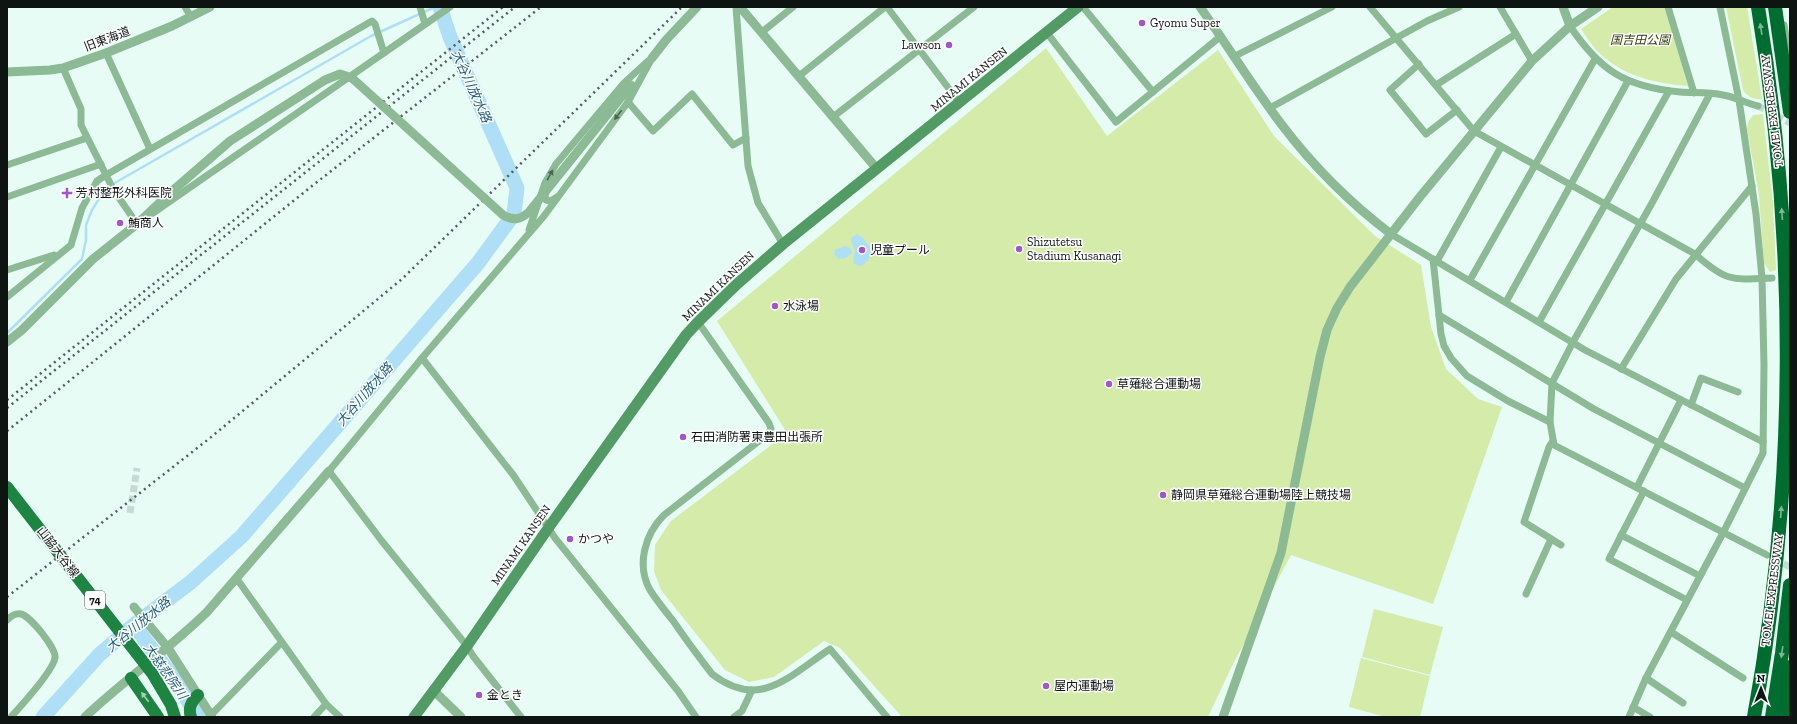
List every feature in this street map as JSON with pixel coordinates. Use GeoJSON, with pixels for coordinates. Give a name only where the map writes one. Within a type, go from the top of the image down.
{"type":"FeatureCollection","features":[{"type":"Feature","properties":{"kind":"highway","name":"TOMEI EXPRESSWAY"},"geometry":{"type":"LineString","coordinates":[[1754,717],[1776,567],[1783,475],[1787,388],[1787,317],[1782,210],[1773,108],[1758,7]]}},
{"type":"Feature","properties":{"kind":"highway","name":"TOMEI EXPRESSWAY"},"geometry":{"type":"LineString","coordinates":[[1775,7],[1790,112]]}},
{"type":"Feature","properties":{"kind":"highway","name":"TOMEI EXPRESSWAY"},"geometry":{"type":"LineString","coordinates":[[1772,717],[1782,653],[1790,585]]}},
{"type":"Feature","properties":{"kind":"highway"},"geometry":{"type":"LineString","coordinates":[[1784,717],[1790,667]]}},
{"type":"Feature","properties":{"kind":"main road","name":"MINAMI KANSEN"},"geometry":{"type":"LineString","coordinates":[[414,717],[467,646],[549,528],[698,322],[736,285],[783,244],[1078,7]]}},
{"type":"Feature","properties":{"kind":"main road","name":"山脇大谷線"},"geometry":{"type":"LineString","coordinates":[[7,487],[152,673],[171,705],[176,717]]}},
{"type":"Feature","properties":{"kind":"main road"},"geometry":{"type":"LineString","coordinates":[[130,678],[158,717]]}},
{"type":"Feature","properties":{"kind":"main road"},"geometry":{"type":"LineString","coordinates":[[191,717],[189,710],[192,700],[198,695]]}},
{"type":"Feature","properties":{"kind":"street"},"geometry":{"type":"LineString","coordinates":[[185,7],[191,17]]}},
{"type":"Feature","properties":{"kind":"street","name":"旧東海道"},"geometry":{"type":"LineString","coordinates":[[7,72],[63,68],[106,53],[172,26],[210,7]]}},
{"type":"Feature","properties":{"kind":"street"},"geometry":{"type":"LineString","coordinates":[[420,7],[427,23]]}},
{"type":"Feature","properties":{"kind":"street"},"geometry":{"type":"LineString","coordinates":[[7,342],[22,330],[93,259],[137,224],[450,7]]}},
{"type":"Feature","properties":{"kind":"street"},"geometry":{"type":"LineString","coordinates":[[137,224],[230,141],[325,80],[340,74],[352,78],[503,215],[509,219],[523,218],[590,139],[666,40],[697,7]]}},
{"type":"Feature","properties":{"kind":"street"},"geometry":{"type":"LineString","coordinates":[[736,7],[748,166],[758,203],[783,244]]}},
{"type":"Feature","properties":{"kind":"street"},"geometry":{"type":"LineString","coordinates":[[740,7],[877,170]]}},
{"type":"Feature","properties":{"kind":"street"},"geometry":{"type":"LineString","coordinates":[[762,32],[793,7]]}},
{"type":"Feature","properties":{"kind":"street"},"geometry":{"type":"LineString","coordinates":[[799,76],[886,7],[959,102]]}},
{"type":"Feature","properties":{"kind":"street"},"geometry":{"type":"LineString","coordinates":[[833,117],[974,7]]}},
{"type":"Feature","properties":{"kind":"street"},"geometry":{"type":"LineString","coordinates":[[1083,7],[1153,92]]}},
{"type":"Feature","properties":{"kind":"street"},"geometry":{"type":"LineString","coordinates":[[1200,7],[1282,125],[1325,176],[1368,216],[1391,234],[1573,342],[1763,442]]}},
{"type":"Feature","properties":{"kind":"street"},"geometry":{"type":"LineString","coordinates":[[1235,56],[1332,7]]}},
{"type":"Feature","properties":{"kind":"street"},"geometry":{"type":"LineString","coordinates":[[1270,108],[1427,21],[1459,7]]}},
{"type":"Feature","properties":{"kind":"street"},"geometry":{"type":"LineString","coordinates":[[1500,7],[1532,61]]}},
{"type":"Feature","properties":{"kind":"street"},"geometry":{"type":"LineString","coordinates":[[1564,7],[1570,26],[1585,48],[1608,70],[1628,81],[1669,91],[1722,94],[1758,106]]}},
{"type":"Feature","properties":{"kind":"street"},"geometry":{"type":"LineString","coordinates":[[1223,717],[1281,553],[1320,358],[1327,330],[1337,308],[1350,287],[1391,234],[1532,61],[1570,26],[1598,7]]}},
{"type":"Feature","properties":{"kind":"street"},"geometry":{"type":"LineString","coordinates":[[1668,7],[1694,93]]}},
{"type":"Feature","properties":{"kind":"street"},"geometry":{"type":"LineString","coordinates":[[1629,717],[1646,678],[1723,533],[1763,453],[1764,365],[1762,278],[1752,186],[1739,100],[1720,7]]}},
{"type":"Feature","properties":{"kind":"street"},"geometry":{"type":"LineString","coordinates":[[1781,7],[1790,59]]}},
{"type":"Feature","properties":{"kind":"street"},"geometry":{"type":"LineString","coordinates":[[1374,8],[1474,131],[1695,254],[1714,271],[1727,278],[1741,280],[1772,278]]}},
{"type":"Feature","properties":{"kind":"street"},"geometry":{"type":"LineString","coordinates":[[7,296],[59,253],[71,245],[82,208],[97,182],[106,176],[372,21],[375,24],[380,37],[384,53]]}},
{"type":"Feature","properties":{"kind":"street"},"geometry":{"type":"LineString","coordinates":[[1047,33],[1116,122],[1221,36]]}},
{"type":"Feature","properties":{"kind":"street"},"geometry":{"type":"LineString","coordinates":[[1436,85],[1516,34]]}},
{"type":"Feature","properties":{"kind":"street"},"geometry":{"type":"LineString","coordinates":[[106,53],[150,149]]}},
{"type":"Feature","properties":{"kind":"street"},"geometry":{"type":"LineString","coordinates":[[85,717],[166,649],[207,612],[237,579],[329,471],[422,358],[526,237],[558,197],[628,102],[652,58]]}},
{"type":"Feature","properties":{"kind":"street"},"geometry":{"type":"LineString","coordinates":[[526,237],[549,175],[556,164],[624,83],[652,58]]}},
{"type":"Feature","properties":{"kind":"street"},"geometry":{"type":"LineString","coordinates":[[1470,280],[1596,59]]}},
{"type":"Feature","properties":{"kind":"street"},"geometry":{"type":"LineString","coordinates":[[1419,64],[1390,90],[1421,129],[1426,134],[1457,110]]}},
{"type":"Feature","properties":{"kind":"street"},"geometry":{"type":"LineString","coordinates":[[63,68],[81,109],[81,125],[87,138],[113,189],[137,224]]}},
{"type":"Feature","properties":{"kind":"street"},"geometry":{"type":"LineString","coordinates":[[1506,302],[1628,81]]}},
{"type":"Feature","properties":{"kind":"street"},"geometry":{"type":"LineString","coordinates":[[1539,322],[1669,91]]}},
{"type":"Feature","properties":{"kind":"street"},"geometry":{"type":"LineString","coordinates":[[628,102],[653,130],[692,94],[734,145],[746,138]]}},
{"type":"Feature","properties":{"kind":"street"},"geometry":{"type":"LineString","coordinates":[[1710,94],[1652,203],[1573,342],[1552,383],[1550,422],[1554,446],[1637,487],[1767,555]]}},
{"type":"Feature","properties":{"kind":"street"},"geometry":{"type":"LineString","coordinates":[[7,165],[87,138]]}},
{"type":"Feature","properties":{"kind":"street"},"geometry":{"type":"LineString","coordinates":[[1501,147],[1435,260],[1439,315],[1444,346],[1451,358],[1466,376],[1550,422]]}},
{"type":"Feature","properties":{"kind":"street"},"geometry":{"type":"LineString","coordinates":[[7,197],[101,164]]}},
{"type":"Feature","properties":{"kind":"street"},"geometry":{"type":"LineString","coordinates":[[1622,369],[1676,279],[1752,186]]}},
{"type":"Feature","properties":{"kind":"street"},"geometry":{"type":"LineString","coordinates":[[544,188],[546,200],[551,201],[558,197]]}},
{"type":"Feature","properties":{"kind":"street"},"geometry":{"type":"LineString","coordinates":[[7,270],[59,253]]}},
{"type":"Feature","properties":{"kind":"street"},"geometry":{"type":"LineString","coordinates":[[1439,315],[1594,409],[1745,488]]}},
{"type":"Feature","properties":{"kind":"street"},"geometry":{"type":"LineString","coordinates":[[698,322],[769,423],[771,429],[768,434],[664,515],[655,524],[647,539],[644,555],[645,572],[650,589],[712,674],[722,682],[738,689],[763,690],[775,686],[830,649],[884,716]]}},
{"type":"Feature","properties":{"kind":"street"},"geometry":{"type":"LineString","coordinates":[[422,358],[514,476],[555,538],[678,692],[696,717]]}},
{"type":"Feature","properties":{"kind":"street"},"geometry":{"type":"LineString","coordinates":[[1691,405],[1702,378],[1738,392]]}},
{"type":"Feature","properties":{"kind":"street"},"geometry":{"type":"LineString","coordinates":[[1637,487],[1681,400]]}},
{"type":"Feature","properties":{"kind":"street"},"geometry":{"type":"LineString","coordinates":[[1553,441],[1549,447],[1524,522],[1561,545]]}},
{"type":"Feature","properties":{"kind":"street"},"geometry":{"type":"LineString","coordinates":[[329,471],[381,540],[467,646],[472,656],[521,717]]}},
{"type":"Feature","properties":{"kind":"street"},"geometry":{"type":"LineString","coordinates":[[1644,491],[1609,559],[1687,600]]}},
{"type":"Feature","properties":{"kind":"street"},"geometry":{"type":"LineString","coordinates":[[1621,535],[1700,576]]}},
{"type":"Feature","properties":{"kind":"street"},"geometry":{"type":"LineString","coordinates":[[1526,594],[1551,539]]}},
{"type":"Feature","properties":{"kind":"street"},"geometry":{"type":"LineString","coordinates":[[237,579],[326,704],[340,717]]}},
{"type":"Feature","properties":{"kind":"street"},"geometry":{"type":"LineString","coordinates":[[134,607],[161,640],[211,716],[282,642]]}},
{"type":"Feature","properties":{"kind":"street"},"geometry":{"type":"LineString","coordinates":[[7,620],[12,616],[19,614],[28,617],[53,649],[55,655],[52,665],[24,703],[11,717]]}},
{"type":"Feature","properties":{"kind":"street"},"geometry":{"type":"LineString","coordinates":[[1671,632],[1743,678]]}},
{"type":"Feature","properties":{"kind":"street"},"geometry":{"type":"LineString","coordinates":[[1646,678],[1683,703]]}},
{"type":"Feature","properties":{"kind":"street"},"geometry":{"type":"LineString","coordinates":[[433,690],[461,717]]}},
{"type":"Feature","properties":{"kind":"street"},"geometry":{"type":"LineString","coordinates":[[734,717],[742,712],[752,690]]}},
{"type":"Feature","properties":{"kind":"street"},"geometry":{"type":"LineString","coordinates":[[314,717],[326,704]]}},
{"type":"Feature","properties":{"kind":"street"},"geometry":{"type":"LineString","coordinates":[[1633,707],[1650,717]]}},
{"type":"Feature","properties":{"kind":"green space","name":"国吉田公園"},"geometry":{"type":"Polygon","coordinates":[[[1613,7],[1665,7],[1688,86],[1657,82],[1636,76],[1617,67],[1597,51],[1581,29],[1613,7]]]}},
{"type":"Feature","properties":{"kind":"green space"},"geometry":{"type":"Polygon","coordinates":[[[1726,7],[1747,7],[1762,99],[1751,98],[1743,90],[1726,7]]]}},
{"type":"Feature","properties":{"kind":"green space","name":"草薙総合運動場"},"geometry":{"type":"Polygon","coordinates":[[[1046,48],[1107,136],[1218,50],[1274,136],[1375,236],[1421,265],[1431,327],[1446,369],[1478,399],[1502,407],[1433,604],[1291,555],[1232,666],[1208,717],[902,717],[840,648],[824,641],[774,677],[749,682],[725,670],[661,590],[654,571],[655,545],[671,521],[787,433],[717,321],[1046,48]]]}},
{"type":"Feature","properties":{"kind":"green space"},"geometry":{"type":"Polygon","coordinates":[[[1763,114],[1773,203],[1776,270],[1770,272],[1764,263],[1759,195],[1747,129],[1748,122],[1753,115],[1763,114]]]}},
{"type":"Feature","properties":{"kind":"green space"},"geometry":{"type":"Polygon","coordinates":[[[1374,609],[1443,627],[1430,675],[1362,657],[1374,609]]]}},
{"type":"Feature","properties":{"kind":"green space"},"geometry":{"type":"Polygon","coordinates":[[[1361,658],[1430,676],[1420,717],[1386,717],[1349,707],[1361,658]]]}},
{"type":"Feature","properties":{"kind":"water","name":"児童プール"},"geometry":{"type":"Polygon","coordinates":[[[857,234],[862,237],[871,248],[868,261],[861,266],[854,264],[854,251],[851,242],[851,238],[857,234]]]}},
{"type":"Feature","properties":{"kind":"water","name":"児童プール"},"geometry":{"type":"Polygon","coordinates":[[[845,246],[851,249],[852,253],[846,258],[838,259],[834,254],[835,250],[845,246]]]}},
{"type":"Feature","properties":{"kind":"waterway"},"geometry":{"type":"LineString","coordinates":[[7,333],[82,259],[86,240],[86,225],[92,210],[106,188],[371,36],[435,7]]}},
{"type":"Feature","properties":{"kind":"waterway","name":"大谷川放水路"},"geometry":{"type":"LineString","coordinates":[[43,717],[99,655],[134,625],[191,582],[242,536],[478,263],[514,214],[517,188],[450,37],[440,7]]}},
{"type":"Feature","properties":{"kind":"waterway","name":"大慈悲院川"},"geometry":{"type":"LineString","coordinates":[[134,625],[177,683],[198,717]]}},
{"type":"Feature","properties":{"kind":"tunnel"},"geometry":{"type":"LineString","coordinates":[[1758,106],[1790,123]]}},
{"type":"Feature","properties":{"kind":"tunnel"},"geometry":{"type":"LineString","coordinates":[[130,513],[137,468]]}},
{"type":"Feature","properties":{"kind":"tunnel"},"geometry":{"type":"LineString","coordinates":[[1774,559],[1790,567]]}},
{"type":"Feature","properties":{"kind":"railway"},"geometry":{"type":"LineString","coordinates":[[7,400],[503,7]]}},
{"type":"Feature","properties":{"kind":"railway"},"geometry":{"type":"LineString","coordinates":[[7,408],[515,7]]}},
{"type":"Feature","properties":{"kind":"railway"},"geometry":{"type":"LineString","coordinates":[[7,431],[312,186],[541,7]]}},
{"type":"Feature","properties":{"kind":"railway"},"geometry":{"type":"LineString","coordinates":[[7,597],[210,438],[402,279],[682,7]]}},
{"type":"Feature","properties":{"kind":"place","name":"Gyomu Super"},"geometry":{"type":"Point","coordinates":[1142,23]}},
{"type":"Feature","properties":{"kind":"place","name":"Lawson"},"geometry":{"type":"Point","coordinates":[949,45]}},
{"type":"Feature","properties":{"kind":"place","name":"芳村整形外科医院"},"geometry":{"type":"Point","coordinates":[67,193]}},
{"type":"Feature","properties":{"kind":"place","name":"鮪商人"},"geometry":{"type":"Point","coordinates":[120,223]}},
{"type":"Feature","properties":{"kind":"place","name":"Shizutetsu Stadium Kusanagi"},"geometry":{"type":"Point","coordinates":[1019,249]}},
{"type":"Feature","properties":{"kind":"place","name":"児童プール"},"geometry":{"type":"Point","coordinates":[862,250]}},
{"type":"Feature","properties":{"kind":"place","name":"水泳場"},"geometry":{"type":"Point","coordinates":[775,306]}},
{"type":"Feature","properties":{"kind":"place","name":"草薙総合運動場"},"geometry":{"type":"Point","coordinates":[1109,384]}},
{"type":"Feature","properties":{"kind":"place","name":"石田消防署東豊田出張所"},"geometry":{"type":"Point","coordinates":[683,437]}},
{"type":"Feature","properties":{"kind":"place","name":"静岡県草薙総合運動場陸上競技場"},"geometry":{"type":"Point","coordinates":[1163,495]}},
{"type":"Feature","properties":{"kind":"place","name":"かつや"},"geometry":{"type":"Point","coordinates":[570,539]}},
{"type":"Feature","properties":{"kind":"place","name":"屋内運動場"},"geometry":{"type":"Point","coordinates":[1046,686]}},
{"type":"Feature","properties":{"kind":"place","name":"金とき"},"geometry":{"type":"Point","coordinates":[479,695]}}]}
